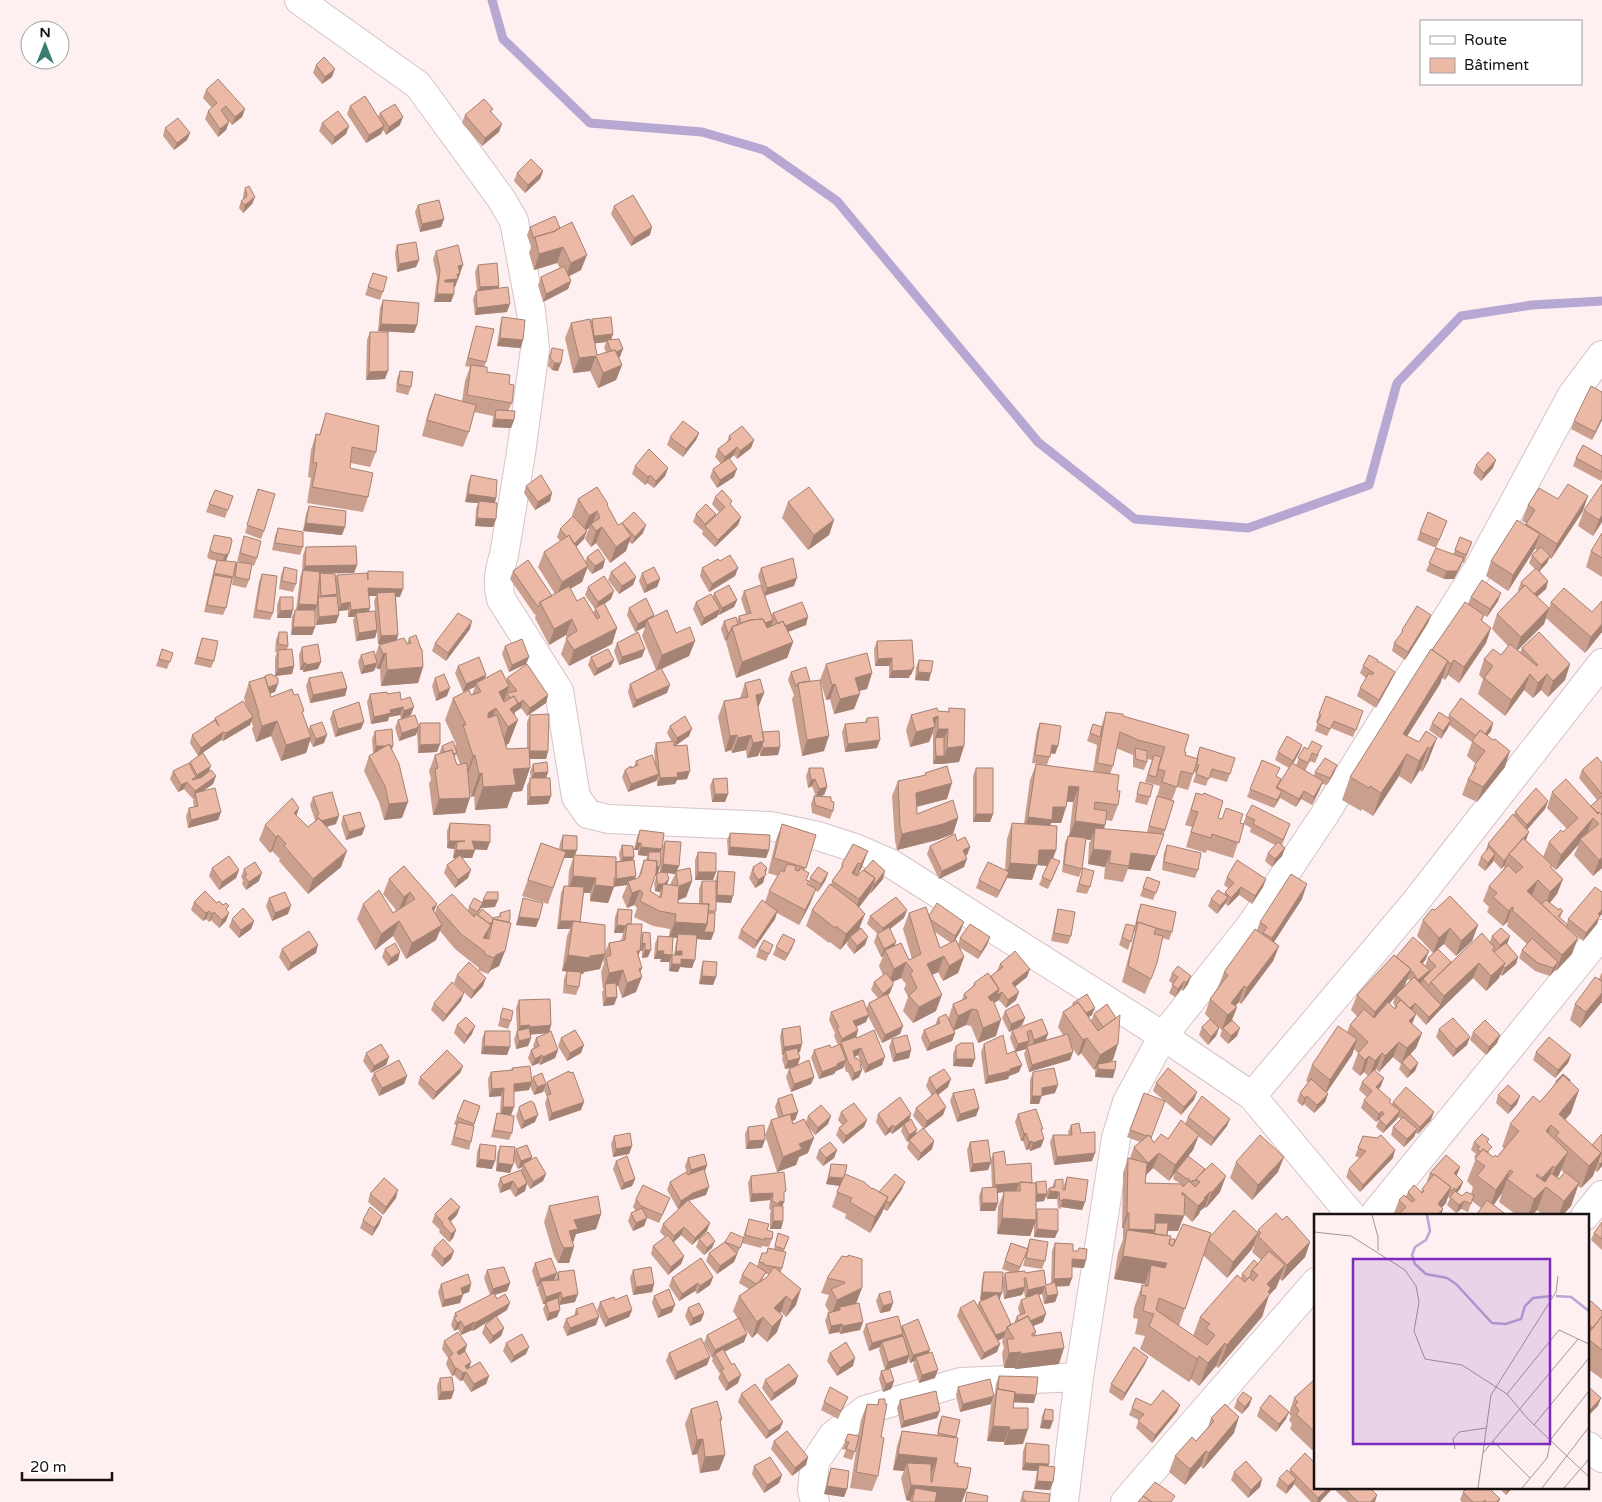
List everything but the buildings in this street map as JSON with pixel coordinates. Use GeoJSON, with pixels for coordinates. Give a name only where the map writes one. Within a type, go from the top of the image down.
{"type":"FeatureCollection","features":[{"type":"Feature","properties":{"kind":"street"},"geometry":{"type":"LineString","coordinates":[[299,0],[418,86],[486,178],[514,221],[531,311],[535,349],[521,453],[498,584],[500,599],[559,691],[576,797],[588,814],[608,819],[770,826],[818,836],[855,848],[890,863],[1162,1036],[1252,1096],[1350,1214]]}},
{"type":"Feature","properties":{"kind":"street"},"geometry":{"type":"LineString","coordinates":[[1064,1502],[1079,1377],[1116,1138],[1127,1102],[1162,1036],[1251,925],[1325,814],[1478,569],[1572,395],[1602,355]]}},
{"type":"Feature","properties":{"kind":"street"},"geometry":{"type":"LineString","coordinates":[[1252,1096],[1413,905],[1602,663]]}},
{"type":"Feature","properties":{"kind":"street"},"geometry":{"type":"LineString","coordinates":[[1375,1214],[1602,934]]}},
{"type":"Feature","properties":{"kind":"street"},"geometry":{"type":"LineString","coordinates":[[1587,1214],[1602,1195]]}},
{"type":"Feature","properties":{"kind":"street"},"geometry":{"type":"LineString","coordinates":[[1141,1496],[1314,1284]]}},
{"type":"Feature","properties":{"kind":"street"},"geometry":{"type":"LineString","coordinates":[[815,1502],[812,1490],[815,1462],[834,1435],[865,1410],[962,1382],[1079,1377]]}},
{"type":"Feature","properties":{"kind":"street"},"geometry":{"type":"LineString","coordinates":[[1590,1448],[1602,1458]]}},
{"type":"Feature","properties":{"kind":"waterway"},"geometry":{"type":"LineString","coordinates":[[492,0],[503,39],[590,123],[702,132],[764,150],[837,201],[1038,442],[1135,519],[1248,528],[1369,485],[1397,383],[1461,316],[1532,305],[1602,301]]}}]}
